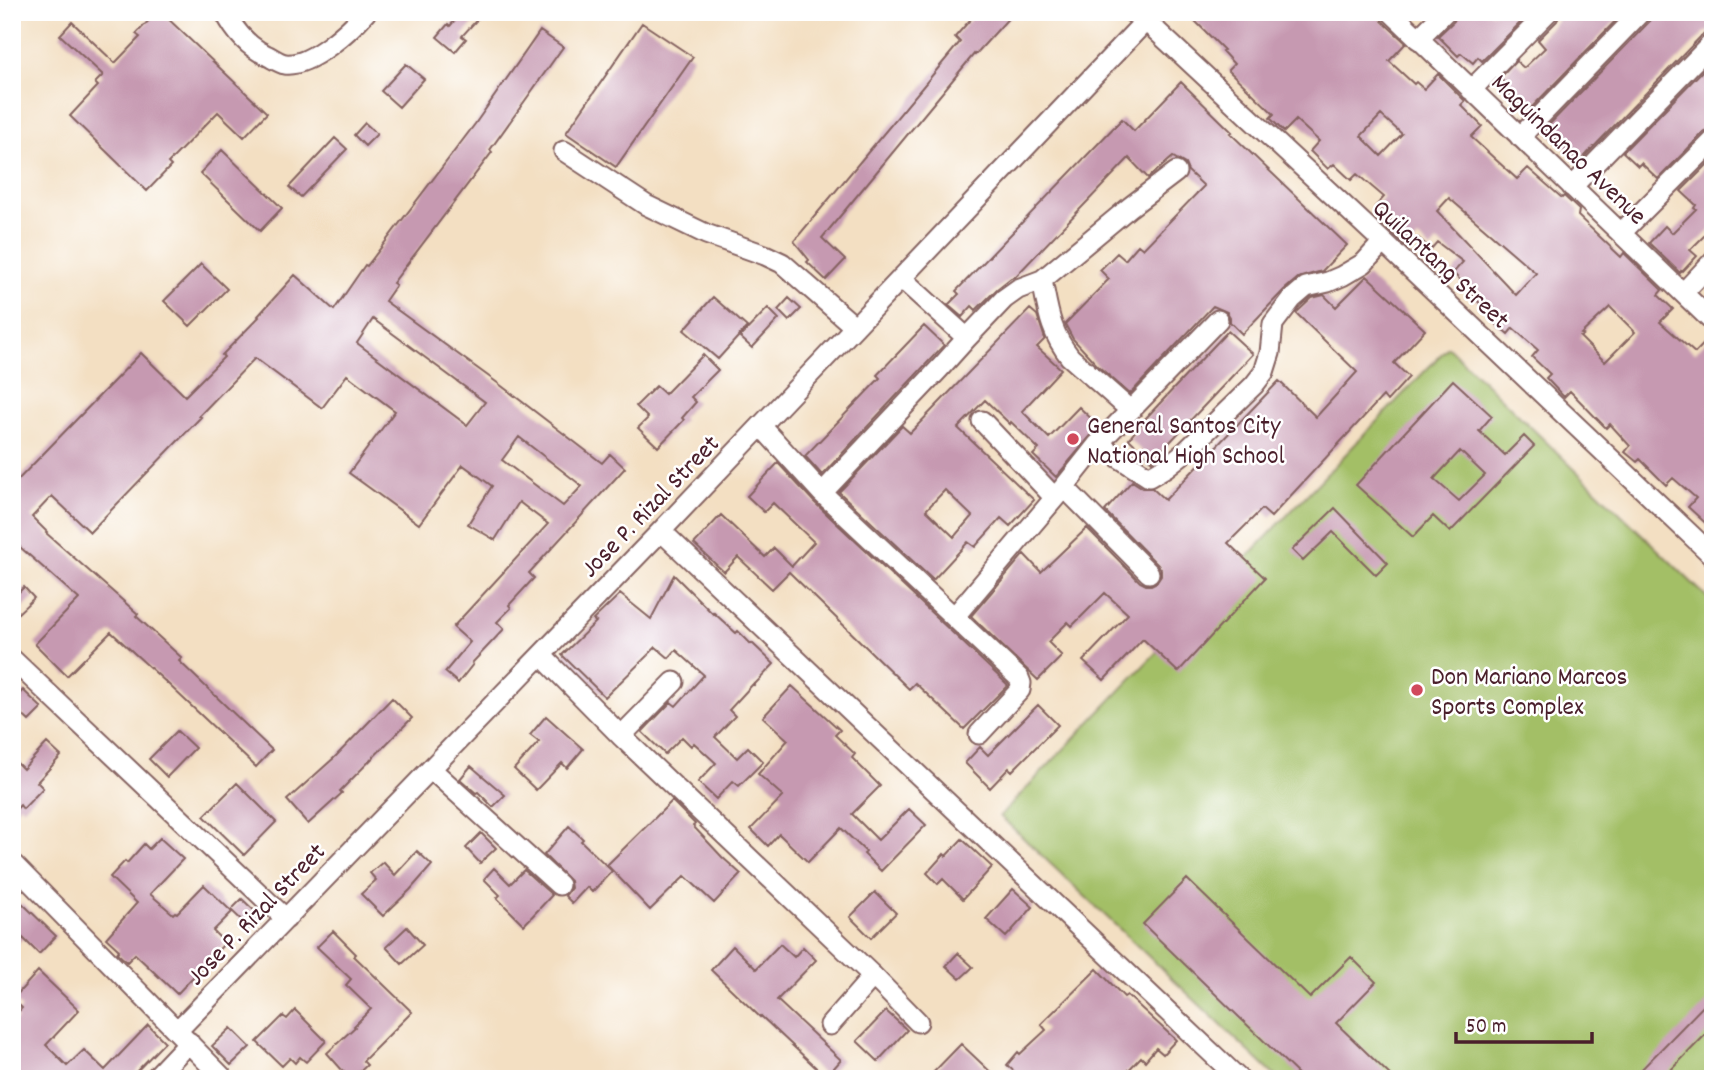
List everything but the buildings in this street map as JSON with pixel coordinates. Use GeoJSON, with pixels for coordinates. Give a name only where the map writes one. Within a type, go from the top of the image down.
{"type":"FeatureCollection","features":[{"type":"Feature","properties":{"kind":"street"},"geometry":{"type":"LineString","coordinates":[[225,12],[233,29],[257,51],[285,64],[309,60],[349,31],[366,12]]}},
{"type":"Feature","properties":{"kind":"street","name":"Maguindanao Avenue"},"geometry":{"type":"LineString","coordinates":[[1391,12],[1713,322]]}},
{"type":"Feature","properties":{"kind":"street"},"geometry":{"type":"LineString","coordinates":[[1418,38],[1445,12]]}},
{"type":"Feature","properties":{"kind":"street"},"geometry":{"type":"LineString","coordinates":[[1471,90],[1548,12]]}},
{"type":"Feature","properties":{"kind":"street"},"geometry":{"type":"LineString","coordinates":[[1520,137],[1641,12]]}},
{"type":"Feature","properties":{"kind":"street","name":"Quilantang Street"},"geometry":{"type":"LineString","coordinates":[[1144,15],[1713,556]]}},
{"type":"Feature","properties":{"kind":"street","name":"Jose P. Rizal Street"},"geometry":{"type":"LineString","coordinates":[[154,1079],[183,1037],[286,919],[855,327],[1144,15]]}},
{"type":"Feature","properties":{"kind":"street"},"geometry":{"type":"LineString","coordinates":[[1572,187],[1713,42]]}},
{"type":"Feature","properties":{"kind":"street"},"geometry":{"type":"LineString","coordinates":[[1621,233],[1713,141]]}},
{"type":"Feature","properties":{"kind":"street"},"geometry":{"type":"LineString","coordinates":[[564,150],[646,205],[706,234],[782,262],[855,327]]}},
{"type":"Feature","properties":{"kind":"street"},"geometry":{"type":"LineString","coordinates":[[822,493],[1004,299],[1018,289],[1042,280],[1176,172]]}},
{"type":"Feature","properties":{"kind":"street"},"geometry":{"type":"LineString","coordinates":[[1098,444],[1149,477],[1166,467],[1185,452],[1264,372],[1270,353],[1273,324],[1292,299],[1306,287],[1328,282],[1364,263],[1383,242]]}},
{"type":"Feature","properties":{"kind":"street"},"geometry":{"type":"LineString","coordinates":[[1683,293],[1713,261]]}},
{"type":"Feature","properties":{"kind":"street"},"geometry":{"type":"LineString","coordinates":[[901,278],[967,338]]}},
{"type":"Feature","properties":{"kind":"street"},"geometry":{"type":"LineString","coordinates":[[1042,280],[1051,325],[1062,347],[1129,410]]}},
{"type":"Feature","properties":{"kind":"street"},"geometry":{"type":"LineString","coordinates":[[955,616],[1098,444],[1219,320]]}},
{"type":"Feature","properties":{"kind":"street"},"geometry":{"type":"LineString","coordinates":[[982,421],[1149,573]]}},
{"type":"Feature","properties":{"kind":"street"},"geometry":{"type":"LineString","coordinates":[[761,426],[822,493],[1019,678],[1020,690],[979,734]]}},
{"type":"Feature","properties":{"kind":"street"},"geometry":{"type":"LineString","coordinates":[[661,531],[1239,1079]]}},
{"type":"Feature","properties":{"kind":"street"},"geometry":{"type":"LineString","coordinates":[[541,655],[621,736],[918,1022]]}},
{"type":"Feature","properties":{"kind":"street"},"geometry":{"type":"LineString","coordinates":[[12,659],[286,919]]}},
{"type":"Feature","properties":{"kind":"street"},"geometry":{"type":"LineString","coordinates":[[621,736],[674,682]]}},
{"type":"Feature","properties":{"kind":"street"},"geometry":{"type":"LineString","coordinates":[[431,769],[559,885]]}},
{"type":"Feature","properties":{"kind":"street"},"geometry":{"type":"LineString","coordinates":[[12,863],[224,1079]]}},
{"type":"Feature","properties":{"kind":"street"},"geometry":{"type":"LineString","coordinates":[[830,1025],[873,976]]}},
{"type":"Feature","properties":{"kind":"green space","name":"Don Mariano Marcos Sports Complex"},"geometry":{"type":"Polygon","coordinates":[[[1448,347],[1713,603],[1713,1079],[1278,1079],[1000,816],[1448,347]]]}},
{"type":"Feature","properties":{"kind":"place","name":"General Santos City National High School"},"geometry":{"type":"Point","coordinates":[1073,439]}},
{"type":"Feature","properties":{"kind":"place","name":"Don Mariano Marcos Sports Complex"},"geometry":{"type":"Point","coordinates":[1417,690]}}]}
